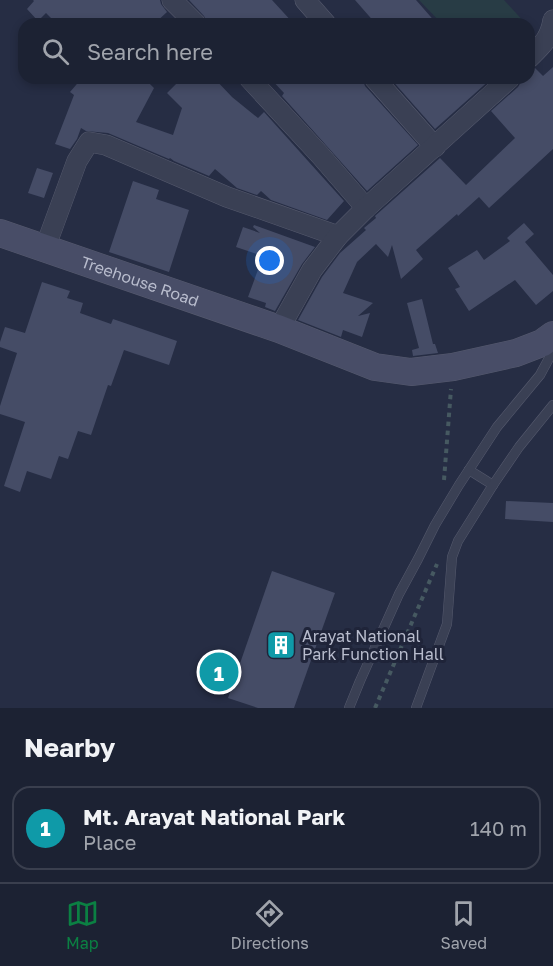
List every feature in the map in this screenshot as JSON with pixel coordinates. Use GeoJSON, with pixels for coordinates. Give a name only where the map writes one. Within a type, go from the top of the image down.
{"type":"FeatureCollection","features":[{"type":"Feature","properties":{"kind":"street"},"geometry":{"type":"LineString","coordinates":[[172,0],[190,18]]}},
{"type":"Feature","properties":{"kind":"street"},"geometry":{"type":"LineString","coordinates":[[305,0],[321,18]]}},
{"type":"Feature","properties":{"kind":"street"},"geometry":{"type":"LineString","coordinates":[[535,52],[551,32],[553,20]]}},
{"type":"Feature","properties":{"kind":"street"},"geometry":{"type":"LineString","coordinates":[[255,84],[366,208]]}},
{"type":"Feature","properties":{"kind":"street"},"geometry":{"type":"LineString","coordinates":[[379,84],[435,147]]}},
{"type":"Feature","properties":{"kind":"street"},"geometry":{"type":"LineString","coordinates":[[279,329],[312,270],[338,236],[503,84]]}},
{"type":"Feature","properties":{"kind":"street"},"geometry":{"type":"LineString","coordinates":[[45,248],[77,161],[89,141],[106,145],[227,197],[338,236]]}},
{"type":"Feature","properties":{"kind":"street","name":"Treehouse Road"},"geometry":{"type":"LineString","coordinates":[[0,233],[279,329],[375,367],[411,372],[453,367],[516,352],[542,343],[553,335]]}},
{"type":"Feature","properties":{"kind":"lane"},"geometry":{"type":"LineString","coordinates":[[350,708],[399,594],[435,525],[497,427],[540,375],[553,351]]}},
{"type":"Feature","properties":{"kind":"lane"},"geometry":{"type":"LineString","coordinates":[[416,708],[447,624],[452,557],[458,541],[519,447],[553,405]]}},
{"type":"Feature","properties":{"kind":"lane"},"geometry":{"type":"LineString","coordinates":[[469,470],[493,485]]}},
{"type":"Feature","properties":{"kind":"shaded area"},"geometry":{"type":"Polygon","coordinates":[[[419,0],[504,0],[520,18],[436,18],[419,0]]]}},
{"type":"Feature","properties":{"kind":"building"},"geometry":{"type":"Polygon","coordinates":[[[160,0],[167,12],[160,18],[51,18],[46,13],[41,18],[35,18],[27,9],[34,1],[160,0]]]}},
{"type":"Feature","properties":{"kind":"building"},"geometry":{"type":"Polygon","coordinates":[[[189,0],[272,0],[288,18],[205,18],[189,0]]]}},
{"type":"Feature","properties":{"kind":"building"},"geometry":{"type":"Polygon","coordinates":[[[355,0],[416,0],[432,18],[371,18],[355,0]]]}},
{"type":"Feature","properties":{"kind":"building"},"geometry":{"type":"Polygon","coordinates":[[[553,67],[553,149],[489,208],[479,197],[458,216],[457,214],[416,250],[423,259],[401,279],[392,245],[388,257],[376,244],[357,262],[343,293],[373,303],[358,316],[370,313],[362,337],[343,330],[341,337],[298,320],[322,277],[340,253],[366,230],[364,228],[376,218],[375,216],[440,158],[466,185],[515,138],[491,111],[520,84],[535,84],[535,68],[543,76],[553,67]]]}},
{"type":"Feature","properties":{"kind":"building"},"geometry":{"type":"Polygon","coordinates":[[[77,84],[150,84],[154,88],[136,122],[173,135],[182,108],[167,93],[176,84],[220,84],[258,118],[264,112],[344,201],[327,220],[271,200],[261,191],[257,195],[237,188],[215,169],[209,176],[108,133],[86,131],[81,128],[70,149],[55,144],[74,95],[70,92],[77,84]]]}},
{"type":"Feature","properties":{"kind":"building"},"geometry":{"type":"Polygon","coordinates":[[[276,84],[364,84],[418,145],[367,191],[282,96],[284,93],[276,84]]]}},
{"type":"Feature","properties":{"kind":"building"},"geometry":{"type":"Polygon","coordinates":[[[395,84],[485,84],[435,129],[395,84]]]}},
{"type":"Feature","properties":{"kind":"building"},"geometry":{"type":"Polygon","coordinates":[[[37,168],[53,173],[44,198],[28,193],[37,168]]]}},
{"type":"Feature","properties":{"kind":"building"},"geometry":{"type":"Polygon","coordinates":[[[133,181],[159,190],[156,199],[189,210],[169,272],[109,252],[133,181]]]}},
{"type":"Feature","properties":{"kind":"building"},"geometry":{"type":"Polygon","coordinates":[[[524,223],[534,234],[525,242],[553,275],[553,291],[536,305],[515,280],[469,311],[455,289],[460,287],[448,268],[477,250],[484,260],[510,241],[507,238],[524,223]]]}},
{"type":"Feature","properties":{"kind":"building"},"geometry":{"type":"Polygon","coordinates":[[[254,225],[315,247],[302,264],[275,311],[265,307],[266,303],[248,297],[263,256],[236,247],[243,227],[260,233],[253,227],[254,225]]]}},
{"type":"Feature","properties":{"kind":"building"},"geometry":{"type":"Polygon","coordinates":[[[42,282],[70,291],[67,298],[83,303],[80,313],[111,324],[113,319],[177,341],[169,365],[124,350],[111,386],[108,385],[91,435],[78,431],[68,459],[59,456],[51,479],[27,471],[20,492],[4,486],[25,422],[0,414],[0,406],[17,353],[0,347],[0,342],[5,327],[25,333],[42,282]]]}},
{"type":"Feature","properties":{"kind":"building"},"geometry":{"type":"Polygon","coordinates":[[[422,299],[433,344],[438,353],[413,356],[412,350],[419,348],[407,303],[422,299]]]}},
{"type":"Feature","properties":{"kind":"building"},"geometry":{"type":"Polygon","coordinates":[[[506,501],[553,503],[553,522],[505,519],[506,501]]]}},
{"type":"Feature","properties":{"kind":"building","name":"Arayat National Park Function Hall"},"geometry":{"type":"Polygon","coordinates":[[[272,571],[335,593],[294,708],[258,708],[228,698],[272,571]]]}},
{"type":"Feature","properties":{"kind":"place","name":"Arayat National Park Function Hall"},"geometry":{"type":"Point","coordinates":[281,645]}},
{"type":"Feature","properties":{"kind":"place","name":"Mt. Arayat National Park"},"geometry":{"type":"Point","coordinates":[219,672]}}]}
